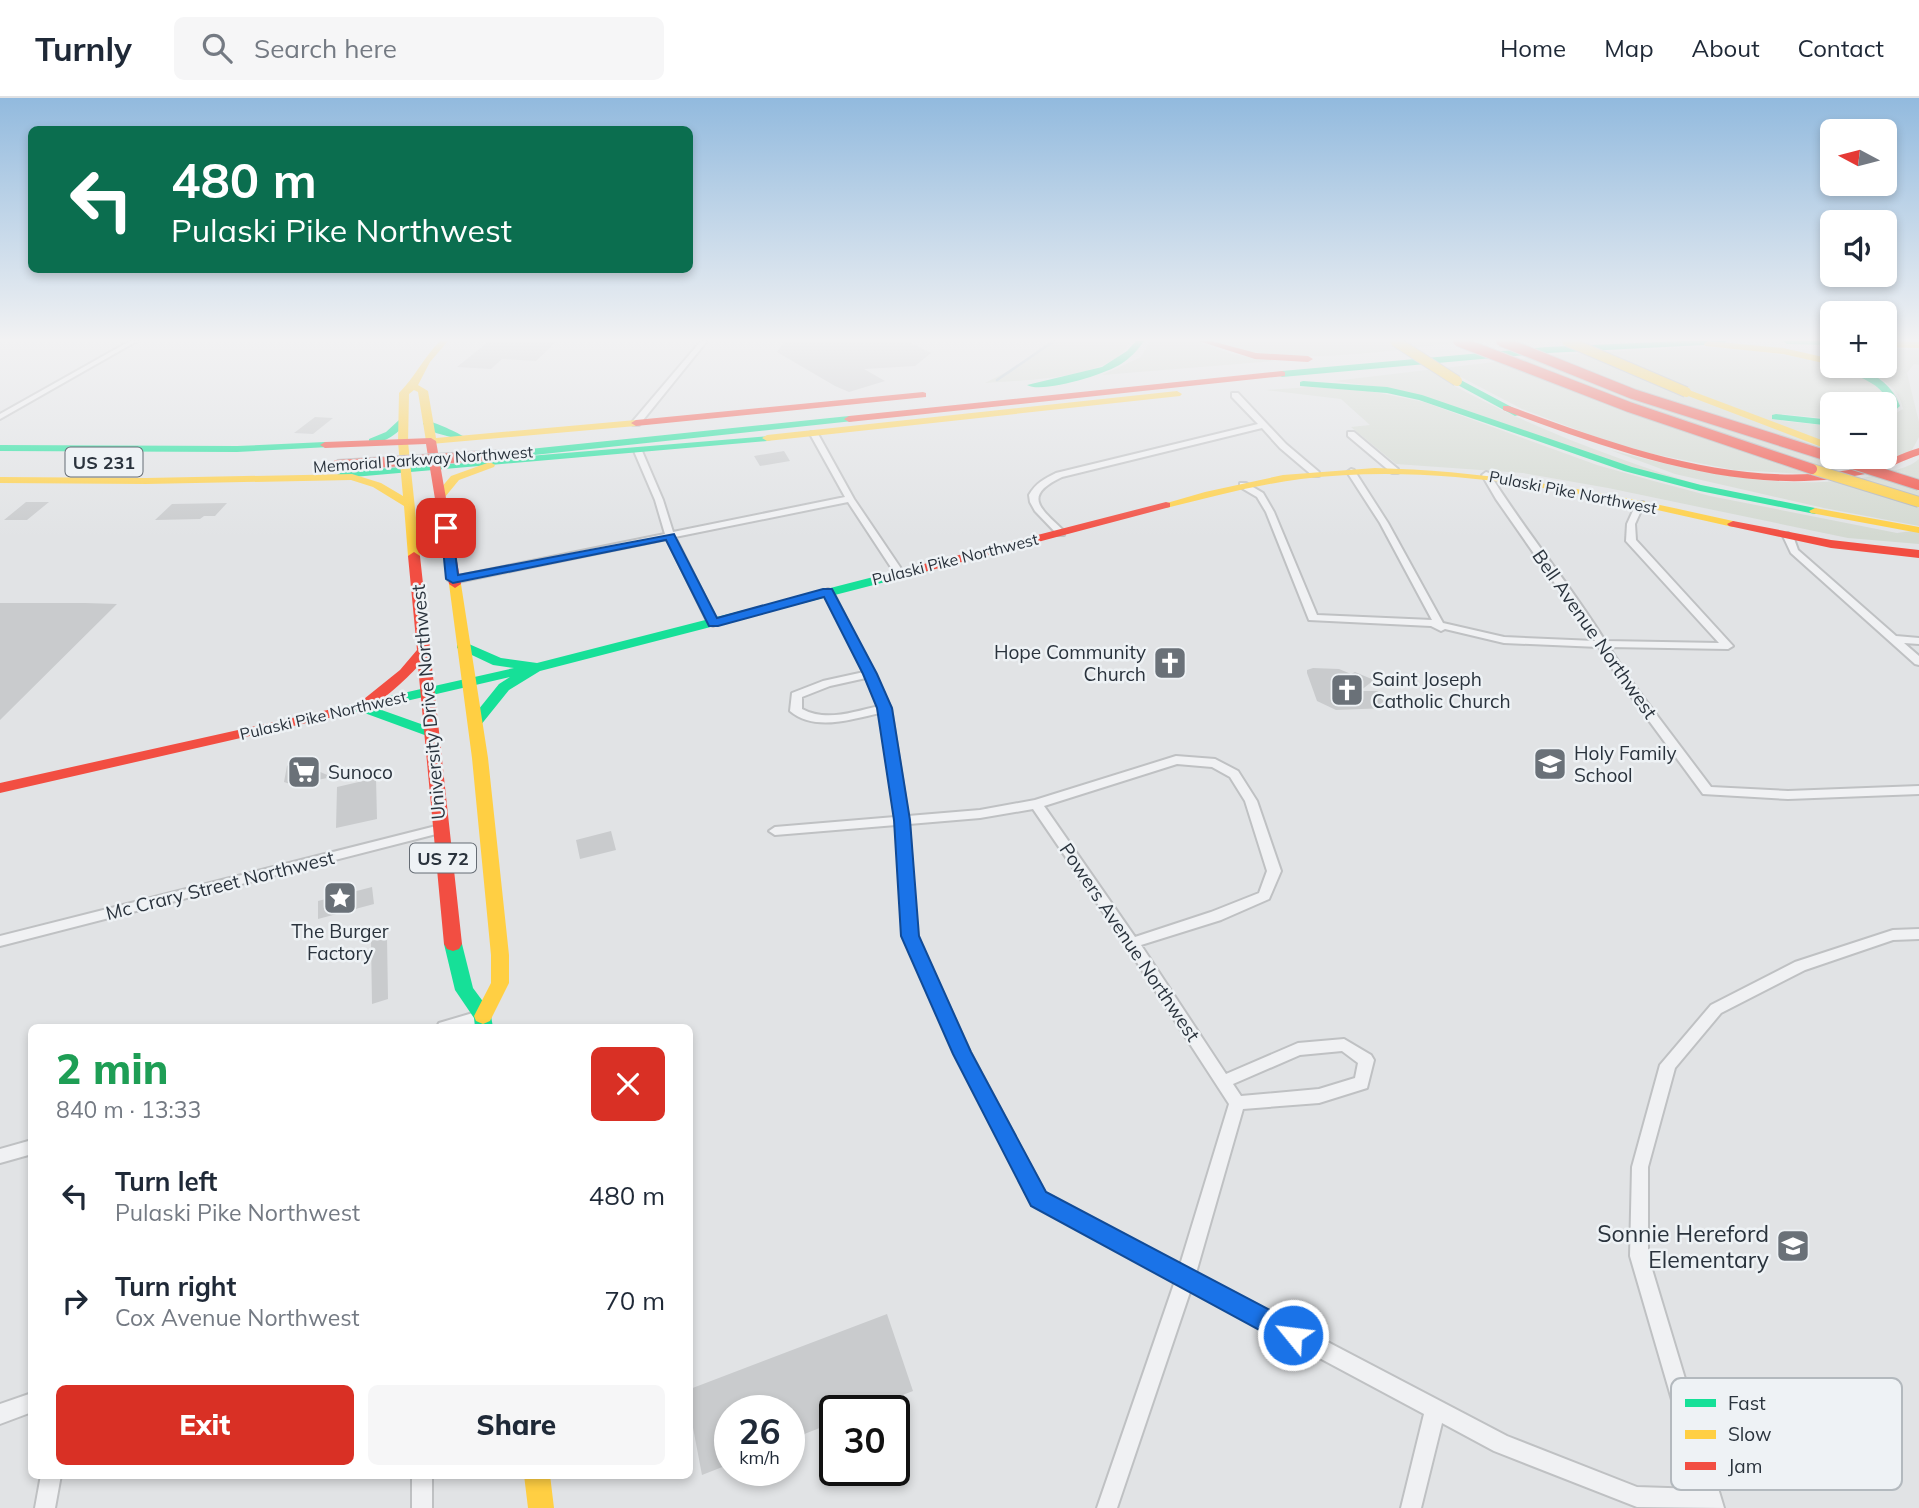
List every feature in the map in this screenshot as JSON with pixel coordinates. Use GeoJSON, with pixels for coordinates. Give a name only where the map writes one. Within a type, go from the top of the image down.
{"type":"FeatureCollection","features":[{"type":"Feature","properties":{"kind":"main road","name":"University Drive Northwest"},"geometry":{"type":"LineString","coordinates":[[403,407],[404,471],[452,940],[464,990],[484,1022]]}},
{"type":"Feature","properties":{"kind":"main road","name":"University Drive Northwest"},"geometry":{"type":"LineString","coordinates":[[425,407],[475,723],[500,955],[500,983],[484,1022]]}},
{"type":"Feature","properties":{"kind":"main road","name":"Memorial Parkway Northwest"},"geometry":{"type":"LineString","coordinates":[[59,450],[237,449],[469,439],[497,451],[636,423],[802,407]]}},
{"type":"Feature","properties":{"kind":"main road"},"geometry":{"type":"LineString","coordinates":[[720,428],[827,407]]}},
{"type":"Feature","properties":{"kind":"main road","name":"Memorial Parkway Northwest"},"geometry":{"type":"LineString","coordinates":[[0,467],[340,466],[913,407]]}},
{"type":"Feature","properties":{"kind":"main road","name":"Memorial Parkway Northwest"},"geometry":{"type":"LineString","coordinates":[[720,428],[943,407]]}},
{"type":"Feature","properties":{"kind":"main road"},"geometry":{"type":"LineString","coordinates":[[340,466],[404,471],[435,469],[497,451],[638,451],[1058,407]]}},
{"type":"Feature","properties":{"kind":"main road"},"geometry":{"type":"LineString","coordinates":[[1448,407],[1628,468],[1723,493],[1912,529]]}},
{"type":"Feature","properties":{"kind":"main road"},"geometry":{"type":"LineString","coordinates":[[1624,407],[1919,502]]}},
{"type":"Feature","properties":{"kind":"main road"},"geometry":{"type":"LineString","coordinates":[[1673,407],[1919,485]]}},
{"type":"Feature","properties":{"kind":"main road"},"geometry":{"type":"LineString","coordinates":[[1726,407],[1820,443]]}},
{"type":"Feature","properties":{"kind":"main road"},"geometry":{"type":"LineString","coordinates":[[1732,407],[1788,419],[1820,422]]}},
{"type":"Feature","properties":{"kind":"main road"},"geometry":{"type":"LineString","coordinates":[[1506,408],[1541,425],[1642,464],[1804,508]]}},
{"type":"Feature","properties":{"kind":"main road"},"geometry":{"type":"LineString","coordinates":[[1506,408],[1602,443],[1652,457],[1736,472],[1796,477],[1859,473],[1905,460],[1919,451]]}},
{"type":"Feature","properties":{"kind":"main road"},"geometry":{"type":"LineString","coordinates":[[360,444],[384,437],[402,422]]}},
{"type":"Feature","properties":{"kind":"main road"},"geometry":{"type":"LineString","coordinates":[[427,422],[440,431],[469,439]]}},
{"type":"Feature","properties":{"kind":"main road"},"geometry":{"type":"LineString","coordinates":[[720,428],[917,422]]}},
{"type":"Feature","properties":{"kind":"main road"},"geometry":{"type":"LineString","coordinates":[[0,480],[256,479],[340,466],[366,467],[375,453],[370,447],[360,444]]}},
{"type":"Feature","properties":{"kind":"main road"},"geometry":{"type":"LineString","coordinates":[[0,448],[59,450],[200,465]]}},
{"type":"Feature","properties":{"kind":"main road"},"geometry":{"type":"LineString","coordinates":[[441,495],[448,483],[497,451]]}},
{"type":"Feature","properties":{"kind":"main road","name":"Memorial Parkway Northwest"},"geometry":{"type":"LineString","coordinates":[[0,460],[200,465]]}},
{"type":"Feature","properties":{"kind":"main road"},"geometry":{"type":"LineString","coordinates":[[52,481],[200,465]]}},
{"type":"Feature","properties":{"kind":"main road"},"geometry":{"type":"LineString","coordinates":[[340,466],[389,489],[409,505]]}},
{"type":"Feature","properties":{"kind":"main road"},"geometry":{"type":"LineString","coordinates":[[1893,469],[1919,478]]}},
{"type":"Feature","properties":{"kind":"main road","name":"Pulaski Pike Northwest"},"geometry":{"type":"LineString","coordinates":[[0,788],[469,683],[713,623],[1243,485],[1316,474],[1395,471],[1486,475],[1581,490],[1820,543],[1919,554]]}},
{"type":"Feature","properties":{"kind":"main road"},"geometry":{"type":"LineString","coordinates":[[462,645],[494,662],[515,668],[536,667]]}},
{"type":"Feature","properties":{"kind":"main road"},"geometry":{"type":"LineString","coordinates":[[361,707],[405,673],[423,651]]}},
{"type":"Feature","properties":{"kind":"main road"},"geometry":{"type":"LineString","coordinates":[[475,723],[504,687],[536,667]]}},
{"type":"Feature","properties":{"kind":"main road"},"geometry":{"type":"LineString","coordinates":[[361,707],[405,721],[430,733]]}},
{"type":"Feature","properties":{"kind":"main road"},"geometry":{"type":"LineString","coordinates":[[537,1479],[541,1508]]}},
{"type":"Feature","properties":{"kind":"street"},"geometry":{"type":"LineString","coordinates":[[0,417],[18,407]]}},
{"type":"Feature","properties":{"kind":"street"},"geometry":{"type":"LineString","coordinates":[[636,423],[649,407]]}},
{"type":"Feature","properties":{"kind":"street"},"geometry":{"type":"LineString","coordinates":[[1247,407],[1283,446],[1316,474]]}},
{"type":"Feature","properties":{"kind":"street"},"geometry":{"type":"LineString","coordinates":[[1061,533],[1037,511],[1032,499],[1034,491],[1045,481],[1066,473],[1265,425]]}},
{"type":"Feature","properties":{"kind":"street"},"geometry":{"type":"LineString","coordinates":[[814,434],[850,499],[900,573]]}},
{"type":"Feature","properties":{"kind":"street"},"geometry":{"type":"LineString","coordinates":[[1351,434],[1395,471]]}},
{"type":"Feature","properties":{"kind":"street"},"geometry":{"type":"LineString","coordinates":[[638,451],[659,500],[670,536],[713,623]]}},
{"type":"Feature","properties":{"kind":"street"},"geometry":{"type":"LineString","coordinates":[[1351,472],[1384,523],[1441,628]]}},
{"type":"Feature","properties":{"kind":"street","name":"Bell Avenue Northwest"},"geometry":{"type":"LineString","coordinates":[[1486,475],[1500,499],[1604,644],[1626,682],[1707,791],[1788,795],[1919,790]]}},
{"type":"Feature","properties":{"kind":"street"},"geometry":{"type":"LineString","coordinates":[[1243,485],[1260,495],[1270,512],[1313,618],[1441,628],[1504,640],[1728,646],[1631,541],[1631,524],[1640,504]]}},
{"type":"Feature","properties":{"kind":"street"},"geometry":{"type":"LineString","coordinates":[[453,579],[850,499]]}},
{"type":"Feature","properties":{"kind":"street"},"geometry":{"type":"LineString","coordinates":[[1788,536],[1794,551],[1919,662]]}},
{"type":"Feature","properties":{"kind":"street"},"geometry":{"type":"LineString","coordinates":[[828,592],[870,674],[884,708],[902,820],[910,936],[963,1054],[1038,1199],[1501,1444],[1637,1497],[1713,1504]]}},
{"type":"Feature","properties":{"kind":"street"},"geometry":{"type":"LineString","coordinates":[[1895,639],[1919,641]]}},
{"type":"Feature","properties":{"kind":"street"},"geometry":{"type":"LineString","coordinates":[[870,674],[827,683],[796,695],[796,711],[808,719],[834,719],[884,708]]}},
{"type":"Feature","properties":{"kind":"street"},"geometry":{"type":"LineString","coordinates":[[775,831],[980,814],[1036,804],[1176,760],[1215,763],[1234,774],[1251,801],[1274,871],[1264,896],[1216,916],[1132,943]]}},
{"type":"Feature","properties":{"kind":"street","name":"Powers Avenue Northwest"},"geometry":{"type":"LineString","coordinates":[[1036,804],[1132,943],[1237,1103]]}},
{"type":"Feature","properties":{"kind":"street","name":"Mc Crary Street Northwest"},"geometry":{"type":"LineString","coordinates":[[0,941],[440,829]]}},
{"type":"Feature","properties":{"kind":"street"},"geometry":{"type":"LineString","coordinates":[[1675,1378],[1639,1256],[1640,1167],[1668,1065],[1716,1009],[1800,966],[1893,936],[1919,934]]}},
{"type":"Feature","properties":{"kind":"street"},"geometry":{"type":"LineString","coordinates":[[1107,1508],[1186,1276],[1237,1103],[1319,1096],[1362,1083],[1366,1060],[1344,1045],[1298,1049],[1223,1082]]}},
{"type":"Feature","properties":{"kind":"street"},"geometry":{"type":"LineString","coordinates":[[0,1156],[28,1148]]}},
{"type":"Feature","properties":{"kind":"street"},"geometry":{"type":"LineString","coordinates":[[0,1414],[28,1404]]}},
{"type":"Feature","properties":{"kind":"street"},"geometry":{"type":"LineString","coordinates":[[1411,1508],[1435,1410]]}},
{"type":"Feature","properties":{"kind":"street"},"geometry":{"type":"LineString","coordinates":[[45,1508],[50,1479]]}},
{"type":"Feature","properties":{"kind":"street"},"geometry":{"type":"LineString","coordinates":[[422,1479],[422,1508]]}},
{"type":"Feature","properties":{"kind":"shaded area"},"geometry":{"type":"Polygon","coordinates":[[[1350,407],[1437,407],[1597,465],[1710,496],[1897,533],[1919,530],[1919,544],[1848,538],[1523,473],[1396,464],[1351,427],[1370,425],[1350,407]]]}},
{"type":"Feature","properties":{"kind":"shaded area"},"geometry":{"type":"Polygon","coordinates":[[[1445,407],[1495,407],[1576,442],[1709,488],[1657,475],[1445,407]]]}},
{"type":"Feature","properties":{"kind":"shaded area"},"geometry":{"type":"Polygon","coordinates":[[[1518,407],[1820,407],[1820,418],[1782,414],[1782,421],[1820,425],[1820,469],[1838,469],[1805,474],[1734,470],[1628,449],[1518,407]]]}},
{"type":"Feature","properties":{"kind":"shaded area"},"geometry":{"type":"Polygon","coordinates":[[[1902,407],[1915,407],[1919,422],[1919,437],[1911,452],[1897,458],[1897,413],[1902,407]]]}},
{"type":"Feature","properties":{"kind":"shaded area"},"geometry":{"type":"Polygon","coordinates":[[[1610,450],[1711,473],[1782,482],[1852,480],[1903,468],[1919,459],[1919,526],[1824,508],[1675,474],[1610,450]]]}},
{"type":"Feature","properties":{"kind":"building"},"geometry":{"type":"Polygon","coordinates":[[[315,417],[333,418],[313,434],[294,433],[315,417]]]}},
{"type":"Feature","properties":{"kind":"building"},"geometry":{"type":"Polygon","coordinates":[[[784,451],[790,461],[760,466],[754,456],[784,451]]]}},
{"type":"Feature","properties":{"kind":"building"},"geometry":{"type":"Polygon","coordinates":[[[26,502],[49,502],[27,520],[4,520],[26,502]]]}},
{"type":"Feature","properties":{"kind":"building"},"geometry":{"type":"Polygon","coordinates":[[[227,503],[215,516],[155,520],[172,504],[227,503]]]}},
{"type":"Feature","properties":{"kind":"building"},"geometry":{"type":"Polygon","coordinates":[[[0,603],[85,603],[117,604],[0,720],[0,603]]]}},
{"type":"Feature","properties":{"kind":"building","name":"Saint Joseph Catholic Church"},"geometry":{"type":"Polygon","coordinates":[[[1339,669],[1351,674],[1355,672],[1374,680],[1360,691],[1378,691],[1387,708],[1336,710],[1317,701],[1307,673],[1307,670],[1339,669]]]}},
{"type":"Feature","properties":{"kind":"building","name":"Sunoco"},"geometry":{"type":"Polygon","coordinates":[[[294,761],[332,777],[293,785],[284,782],[287,766],[294,761]]]}},
{"type":"Feature","properties":{"kind":"building"},"geometry":{"type":"Polygon","coordinates":[[[376,778],[377,819],[336,828],[337,787],[376,778]]]}},
{"type":"Feature","properties":{"kind":"building"},"geometry":{"type":"Polygon","coordinates":[[[611,831],[616,850],[580,859],[576,840],[611,831]]]}},
{"type":"Feature","properties":{"kind":"building"},"geometry":{"type":"Polygon","coordinates":[[[372,887],[374,904],[318,919],[318,901],[372,887]]]}},
{"type":"Feature","properties":{"kind":"building"},"geometry":{"type":"Polygon","coordinates":[[[387,937],[388,999],[372,1004],[371,941],[387,937]]]}},
{"type":"Feature","properties":{"kind":"building"},"geometry":{"type":"Polygon","coordinates":[[[887,1314],[913,1391],[902,1395],[819,1395],[819,1428],[805,1434],[805,1395],[714,1395],[714,1470],[702,1475],[693,1428],[693,1388],[887,1314]]]}},
{"type":"Feature","properties":{"kind":"traffic: fast"},"geometry":{"type":"LineString","coordinates":[[1448,407],[1628,469],[1700,488],[1815,511]]}},
{"type":"Feature","properties":{"kind":"traffic: fast"},"geometry":{"type":"LineString","coordinates":[[1505,407],[1518,414]]}},
{"type":"Feature","properties":{"kind":"traffic: fast"},"geometry":{"type":"LineString","coordinates":[[1776,417],[1820,422]]}},
{"type":"Feature","properties":{"kind":"traffic: fast"},"geometry":{"type":"LineString","coordinates":[[500,455],[849,419]]}},
{"type":"Feature","properties":{"kind":"traffic: fast"},"geometry":{"type":"LineString","coordinates":[[373,441],[390,434],[403,422]]}},
{"type":"Feature","properties":{"kind":"traffic: fast"},"geometry":{"type":"LineString","coordinates":[[427,422],[440,431],[458,436]]}},
{"type":"Feature","properties":{"kind":"traffic: fast"},"geometry":{"type":"LineString","coordinates":[[342,475],[767,438]]}},
{"type":"Feature","properties":{"kind":"traffic: fast"},"geometry":{"type":"LineString","coordinates":[[0,448],[237,449],[325,445]]}},
{"type":"Feature","properties":{"kind":"traffic: fast"},"geometry":{"type":"LineString","coordinates":[[332,713],[587,656],[924,568]]}},
{"type":"Feature","properties":{"kind":"traffic: fast"},"geometry":{"type":"LineString","coordinates":[[462,645],[498,662],[536,667]]}},
{"type":"Feature","properties":{"kind":"traffic: fast"},"geometry":{"type":"LineString","coordinates":[[475,723],[504,687],[536,667]]}},
{"type":"Feature","properties":{"kind":"traffic: fast"},"geometry":{"type":"LineString","coordinates":[[361,707],[430,732]]}},
{"type":"Feature","properties":{"kind":"traffic: fast"},"geometry":{"type":"LineString","coordinates":[[453,944],[464,990],[483,1016],[484,1024]]}},
{"type":"Feature","properties":{"kind":"traffic: slow"},"geometry":{"type":"LineString","coordinates":[[403,442],[404,407]]}},
{"type":"Feature","properties":{"kind":"traffic: slow"},"geometry":{"type":"LineString","coordinates":[[426,407],[431,441]]}},
{"type":"Feature","properties":{"kind":"traffic: slow"},"geometry":{"type":"LineString","coordinates":[[767,438],[1058,407]]}},
{"type":"Feature","properties":{"kind":"traffic: slow"},"geometry":{"type":"LineString","coordinates":[[1725,407],[1820,443]]}},
{"type":"Feature","properties":{"kind":"traffic: slow"},"geometry":{"type":"LineString","coordinates":[[431,441],[636,423]]}},
{"type":"Feature","properties":{"kind":"traffic: slow"},"geometry":{"type":"LineString","coordinates":[[403,442],[409,505]]}},
{"type":"Feature","properties":{"kind":"traffic: slow"},"geometry":{"type":"LineString","coordinates":[[441,495],[455,478],[490,465]]}},
{"type":"Feature","properties":{"kind":"traffic: slow"},"geometry":{"type":"LineString","coordinates":[[1812,469],[1919,502]]}},
{"type":"Feature","properties":{"kind":"traffic: slow"},"geometry":{"type":"LineString","coordinates":[[1166,505],[1244,486],[1302,476],[1375,472],[1427,473],[1530,483],[1733,524]]}},
{"type":"Feature","properties":{"kind":"traffic: slow"},"geometry":{"type":"LineString","coordinates":[[0,480],[146,481],[352,477],[377,485],[409,505],[414,556]]}},
{"type":"Feature","properties":{"kind":"traffic: slow"},"geometry":{"type":"LineString","coordinates":[[1815,511],[1919,530]]}},
{"type":"Feature","properties":{"kind":"traffic: slow"},"geometry":{"type":"LineString","coordinates":[[455,584],[480,758],[500,955],[500,983],[483,1016]]}},
{"type":"Feature","properties":{"kind":"traffic: slow"},"geometry":{"type":"LineString","coordinates":[[537,1479],[541,1508]]}},
{"type":"Feature","properties":{"kind":"traffic: jam"},"geometry":{"type":"LineString","coordinates":[[636,423],[802,407]]}},
{"type":"Feature","properties":{"kind":"traffic: jam"},"geometry":{"type":"LineString","coordinates":[[849,419],[966,407]]}},
{"type":"Feature","properties":{"kind":"traffic: jam"},"geometry":{"type":"LineString","coordinates":[[1628,407],[1812,469]]}},
{"type":"Feature","properties":{"kind":"traffic: jam"},"geometry":{"type":"LineString","coordinates":[[1673,407],[1919,485]]}},
{"type":"Feature","properties":{"kind":"traffic: jam"},"geometry":{"type":"LineString","coordinates":[[1506,408],[1602,442],[1656,457],[1712,469],[1768,476],[1822,477],[1873,469],[1919,451]]}},
{"type":"Feature","properties":{"kind":"traffic: jam"},"geometry":{"type":"LineString","coordinates":[[325,445],[431,441],[455,584]]}},
{"type":"Feature","properties":{"kind":"traffic: jam"},"geometry":{"type":"LineString","coordinates":[[337,465],[500,455]]}},
{"type":"Feature","properties":{"kind":"traffic: jam"},"geometry":{"type":"LineString","coordinates":[[924,568],[1166,505]]}},
{"type":"Feature","properties":{"kind":"traffic: jam"},"geometry":{"type":"LineString","coordinates":[[1733,524],[1831,544],[1919,554]]}},
{"type":"Feature","properties":{"kind":"traffic: jam"},"geometry":{"type":"LineString","coordinates":[[414,556],[453,944]]}},
{"type":"Feature","properties":{"kind":"traffic: jam"},"geometry":{"type":"LineString","coordinates":[[361,707],[405,673],[423,651]]}},
{"type":"Feature","properties":{"kind":"traffic: jam"},"geometry":{"type":"LineString","coordinates":[[0,788],[332,713]]}},
{"type":"Feature","properties":{"kind":"place","name":"Hope Community Church"},"geometry":{"type":"Point","coordinates":[1170,663]}},
{"type":"Feature","properties":{"kind":"place","name":"Saint Joseph Catholic Church"},"geometry":{"type":"Point","coordinates":[1347,690]}},
{"type":"Feature","properties":{"kind":"place","name":"Holy Family School"},"geometry":{"type":"Point","coordinates":[1550,764]}},
{"type":"Feature","properties":{"kind":"place","name":"Sunoco"},"geometry":{"type":"Point","coordinates":[304,772]}},
{"type":"Feature","properties":{"kind":"place","name":"The Burger Factory"},"geometry":{"type":"Point","coordinates":[340,898]}},
{"type":"Feature","properties":{"kind":"place","name":"Sonnie Hereford Elementary"},"geometry":{"type":"Point","coordinates":[1793,1246]}},
{"type":"Feature","properties":{"kind":"route"},"geometry":{"type":"LineString","coordinates":[[446,528],[453,579],[670,536],[713,623],[828,592],[870,674],[884,708],[902,820],[910,936],[963,1054],[1038,1199],[1293,1335]]}}]}
